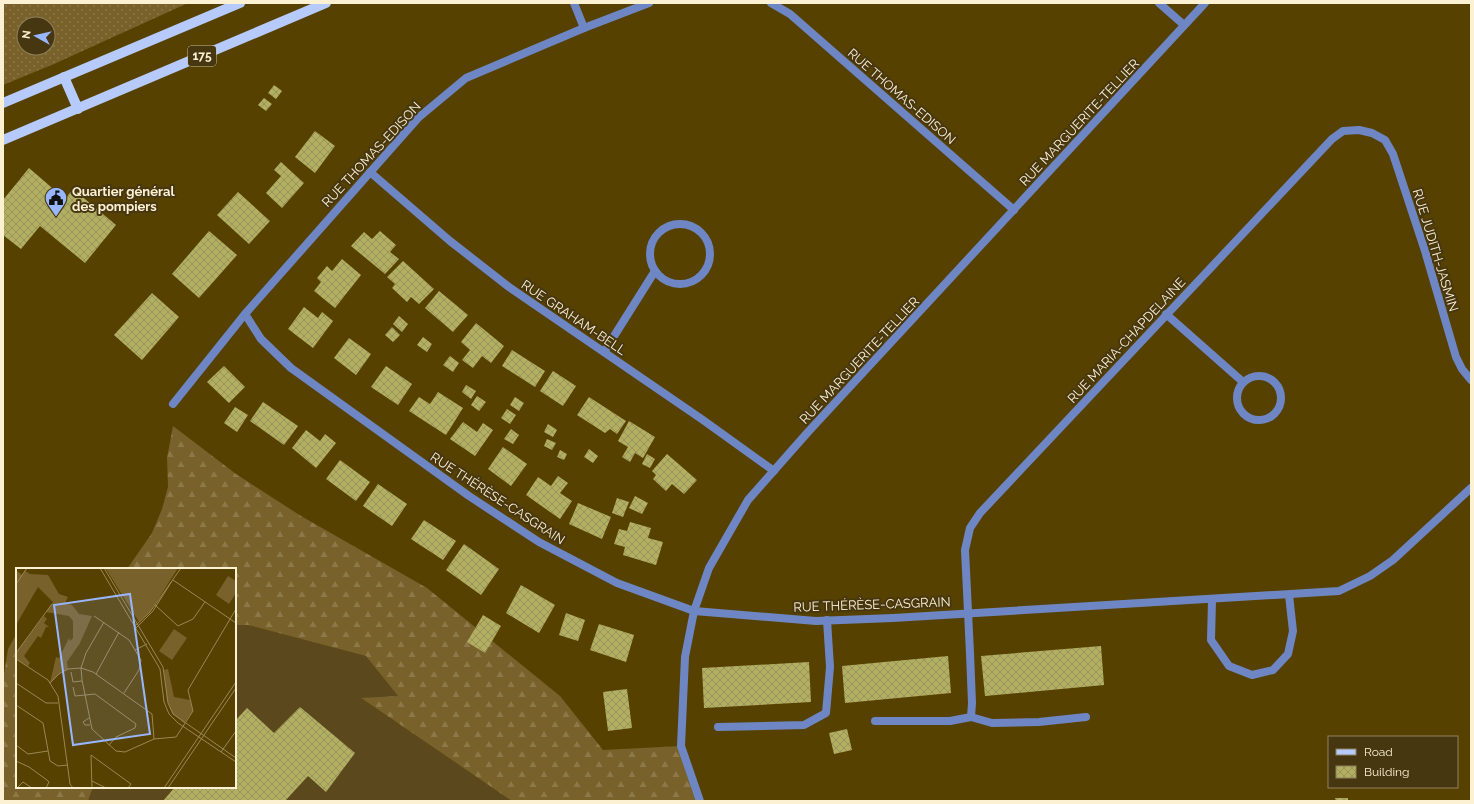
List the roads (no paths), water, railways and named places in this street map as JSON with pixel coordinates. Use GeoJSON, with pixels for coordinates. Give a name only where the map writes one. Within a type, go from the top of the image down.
{"type":"FeatureCollection","features":[{"type":"Feature","properties":{"kind":"main road","name":"175"},"geometry":{"type":"LineString","coordinates":[[3,103],[240,3]]}},
{"type":"Feature","properties":{"kind":"main road","name":"175"},"geometry":{"type":"LineString","coordinates":[[3,140],[326,3]]}},
{"type":"Feature","properties":{"kind":"main road"},"geometry":{"type":"LineString","coordinates":[[64,77],[78,109]]}},
{"type":"Feature","properties":{"kind":"street"},"geometry":{"type":"LineString","coordinates":[[574,3],[584,28]]}},
{"type":"Feature","properties":{"kind":"street","name":"RUE THOMAS-EDISON"},"geometry":{"type":"LineString","coordinates":[[173,404],[245,314],[418,118],[466,78],[584,28],[649,3]]}},
{"type":"Feature","properties":{"kind":"street","name":"RUE THOMAS-EDISON"},"geometry":{"type":"LineString","coordinates":[[771,3],[790,14],[1014,210]]}},
{"type":"Feature","properties":{"kind":"street"},"geometry":{"type":"LineString","coordinates":[[1160,3],[1184,25]]}},
{"type":"Feature","properties":{"kind":"street","name":"RUE MARGUERITE-TELLIER"},"geometry":{"type":"LineString","coordinates":[[700,801],[681,746],[685,657],[694,611],[709,568],[748,500],[808,432],[1205,3]]}},
{"type":"Feature","properties":{"kind":"street","name":"RUE MARIA-CHAPDELAINE"},"geometry":{"type":"LineString","coordinates":[[971,717],[972,703],[965,550],[970,528],[980,513],[1332,139],[1343,131],[1359,130],[1372,133]]}},
{"type":"Feature","properties":{"kind":"street","name":"RUE JUDITH-JASMIN"},"geometry":{"type":"LineString","coordinates":[[1372,133],[1385,140],[1393,154],[1425,251],[1456,357],[1462,369],[1471,380]]}},
{"type":"Feature","properties":{"kind":"street","name":"RUE GRAHAM-BELL"},"geometry":{"type":"LineString","coordinates":[[370,172],[450,241],[509,287],[774,471]]}},
{"type":"Feature","properties":{"kind":"street"},"geometry":{"type":"LineString","coordinates":[[678,224],[688,225],[697,229],[709,244],[710,254],[707,268],[698,279],[689,283],[680,284],[666,280],[655,271],[651,261],[653,241],[668,227],[678,224]]}},
{"type":"Feature","properties":{"kind":"street"},"geometry":{"type":"LineString","coordinates":[[604,352],[655,271]]}},
{"type":"Feature","properties":{"kind":"street","name":"RUE THÉRÈSE-CASGRAIN"},"geometry":{"type":"LineString","coordinates":[[245,314],[261,340],[291,368],[469,496],[539,542],[617,583],[694,611],[816,621],[1212,600],[1339,591],[1370,576],[1393,560],[1471,488]]}},
{"type":"Feature","properties":{"kind":"street"},"geometry":{"type":"LineString","coordinates":[[1166,314],[1244,382]]}},
{"type":"Feature","properties":{"kind":"street"},"geometry":{"type":"LineString","coordinates":[[1263,376],[1275,382],[1281,394],[1281,402],[1275,414],[1262,420],[1247,416],[1242,411],[1238,404],[1237,396],[1239,389],[1244,382],[1249,378],[1263,376]]}},
{"type":"Feature","properties":{"kind":"street"},"geometry":{"type":"LineString","coordinates":[[1212,600],[1211,640],[1229,666],[1252,675],[1273,670],[1288,654],[1293,631],[1289,595]]}},
{"type":"Feature","properties":{"kind":"street"},"geometry":{"type":"LineString","coordinates":[[718,728],[804,725],[826,713],[830,667],[827,620]]}},
{"type":"Feature","properties":{"kind":"street"},"geometry":{"type":"LineString","coordinates":[[875,721],[950,721],[971,717],[992,723],[1039,722],[1086,717]]}},
{"type":"Feature","properties":{"kind":"place","name":"Quartier général des pompiers"},"geometry":{"type":"Point","coordinates":[56,218]}}]}
